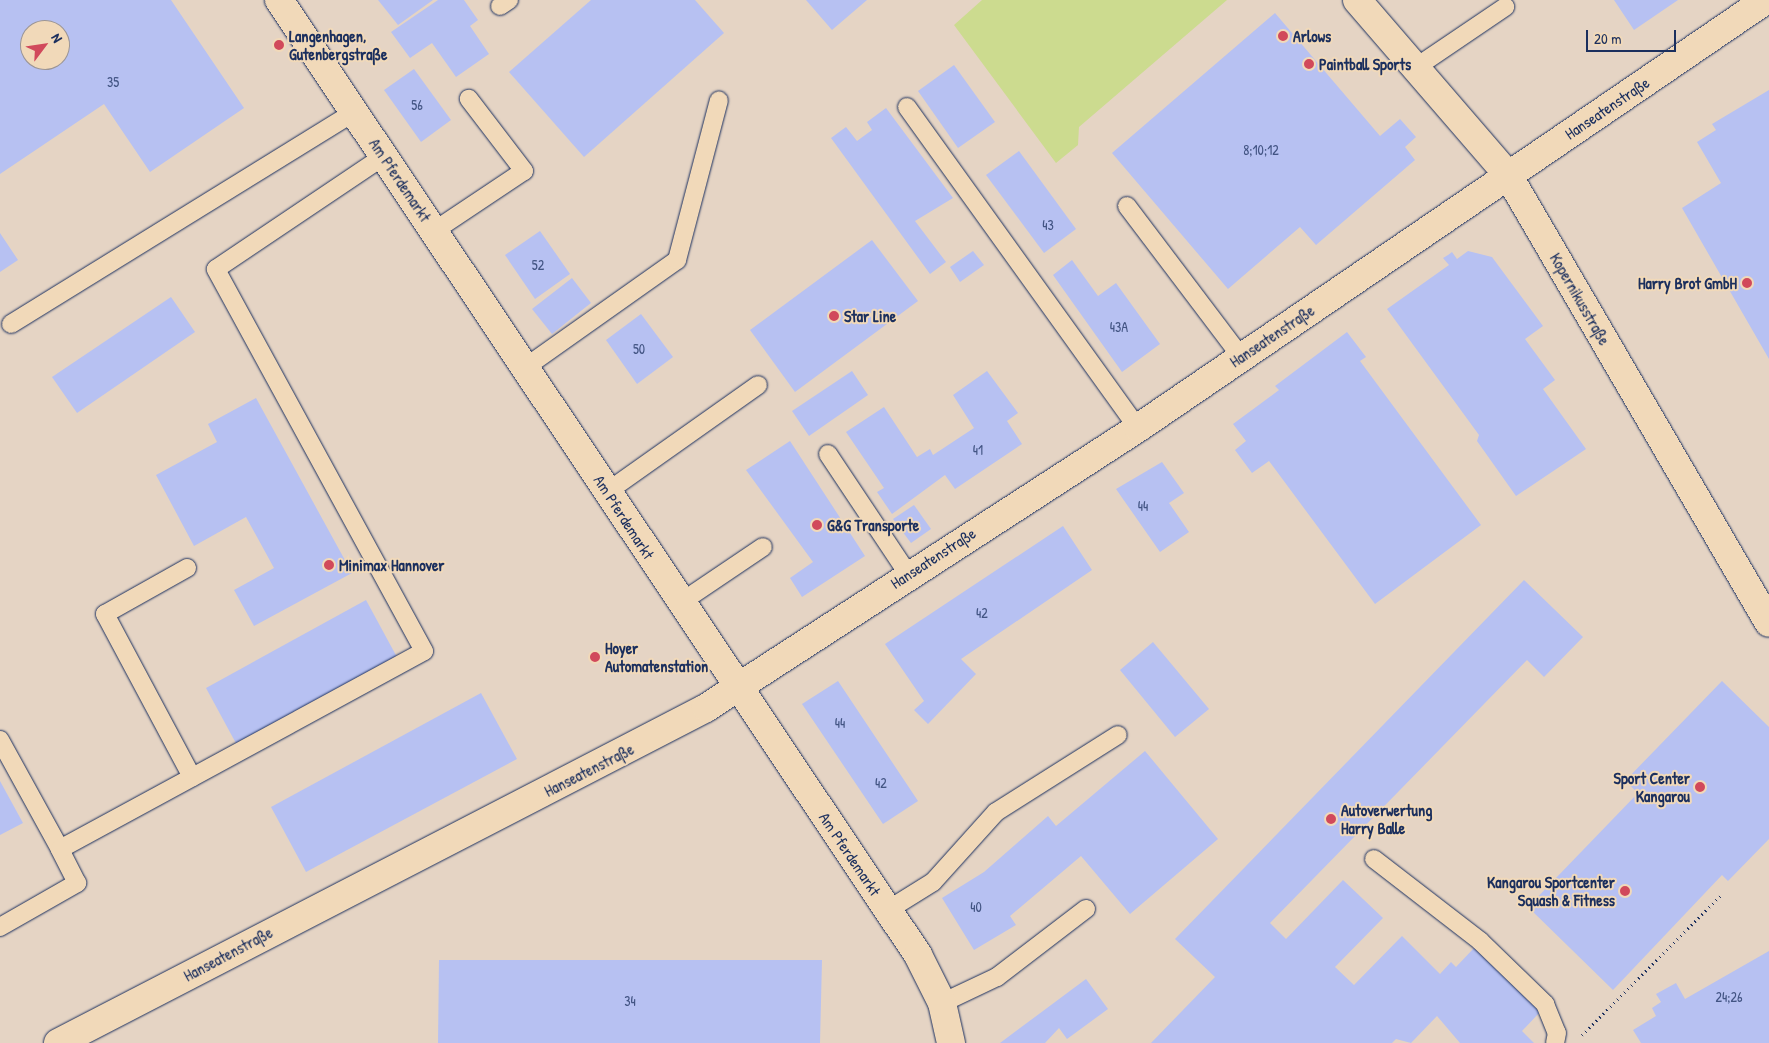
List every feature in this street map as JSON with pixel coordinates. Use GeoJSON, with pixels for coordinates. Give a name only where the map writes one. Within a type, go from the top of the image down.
{"type":"FeatureCollection","features":[{"type":"Feature","properties":{"kind":"street","name":"Am Pferdemarkt"},"geometry":{"type":"LineString","coordinates":[[279,0],[526,367],[680,603],[888,910],[942,1003],[951,1043]]}},
{"type":"Feature","properties":{"kind":"street","name":"Kopernikusstraße"},"geometry":{"type":"LineString","coordinates":[[1357,0],[1508,175],[1769,623]]}},
{"type":"Feature","properties":{"kind":"street","name":"Hanseatenstraße"},"geometry":{"type":"LineString","coordinates":[[58,1043],[685,720],[737,688],[908,574],[1138,428],[1766,0]]}},
{"type":"Feature","properties":{"kind":"lane"},"geometry":{"type":"LineString","coordinates":[[1415,68],[1505,8]]}},
{"type":"Feature","properties":{"kind":"lane"},"geometry":{"type":"LineString","coordinates":[[434,231],[524,171],[469,99]]}},
{"type":"Feature","properties":{"kind":"lane"},"geometry":{"type":"LineString","coordinates":[[526,367],[677,260],[718,100]]}},
{"type":"Feature","properties":{"kind":"lane"},"geometry":{"type":"LineString","coordinates":[[907,107],[1138,428]]}},
{"type":"Feature","properties":{"kind":"lane"},"geometry":{"type":"LineString","coordinates":[[11,324],[354,112]]}},
{"type":"Feature","properties":{"kind":"lane"},"geometry":{"type":"LineString","coordinates":[[60,849],[424,652],[216,269],[384,156]]}},
{"type":"Feature","properties":{"kind":"lane"},"geometry":{"type":"LineString","coordinates":[[1127,206],[1241,357]]}},
{"type":"Feature","properties":{"kind":"lane"},"geometry":{"type":"LineString","coordinates":[[608,492],[758,385]]}},
{"type":"Feature","properties":{"kind":"lane"},"geometry":{"type":"LineString","coordinates":[[828,454],[908,574]]}},
{"type":"Feature","properties":{"kind":"lane"},"geometry":{"type":"LineString","coordinates":[[680,603],[763,548]]}},
{"type":"Feature","properties":{"kind":"lane"},"geometry":{"type":"LineString","coordinates":[[187,568],[105,614],[192,778]]}},
{"type":"Feature","properties":{"kind":"lane"},"geometry":{"type":"LineString","coordinates":[[888,910],[933,882],[996,812],[1118,735]]}},
{"type":"Feature","properties":{"kind":"lane"},"geometry":{"type":"LineString","coordinates":[[0,740],[77,883],[0,927]]}},
{"type":"Feature","properties":{"kind":"lane"},"geometry":{"type":"LineString","coordinates":[[1374,859],[1480,941],[1545,1004],[1557,1033],[1556,1043]]}},
{"type":"Feature","properties":{"kind":"lane"},"geometry":{"type":"LineString","coordinates":[[942,1003],[997,977],[1086,909]]}},
{"type":"Feature","properties":{"kind":"path"},"geometry":{"type":"LineString","coordinates":[[1574,1043],[1721,895]]}},
{"type":"Feature","properties":{"kind":"green space"},"geometry":{"type":"Polygon","coordinates":[[[982,0],[1227,0],[1079,127],[1078,145],[1056,163],[954,25],[982,0]]]}},
{"type":"Feature","properties":{"kind":"building"},"geometry":{"type":"Polygon","coordinates":[[[0,0],[171,0],[244,108],[150,172],[104,104],[0,174],[0,0]]]}},
{"type":"Feature","properties":{"kind":"building"},"geometry":{"type":"Polygon","coordinates":[[[378,0],[433,0],[398,25],[378,0]]]}},
{"type":"Feature","properties":{"kind":"building"},"geometry":{"type":"Polygon","coordinates":[[[438,0],[464,0],[478,20],[470,26],[489,54],[456,77],[432,43],[410,58],[391,32],[438,0]]]}},
{"type":"Feature","properties":{"kind":"building"},"geometry":{"type":"Polygon","coordinates":[[[591,0],[695,0],[724,33],[584,157],[509,72],[591,0]]]}},
{"type":"Feature","properties":{"kind":"building"},"geometry":{"type":"Polygon","coordinates":[[[806,0],[867,0],[832,30],[806,0]]]}},
{"type":"Feature","properties":{"kind":"building"},"geometry":{"type":"Polygon","coordinates":[[[1614,0],[1678,0],[1634,30],[1614,0]]]}},
{"type":"Feature","properties":{"kind":"building"},"geometry":{"type":"Polygon","coordinates":[[[1275,13],[1380,136],[1400,119],[1416,137],[1405,147],[1415,160],[1316,245],[1300,227],[1228,289],[1112,153],[1275,13]]]}},
{"type":"Feature","properties":{"kind":"building"},"geometry":{"type":"Polygon","coordinates":[[[954,65],[995,122],[958,148],[918,91],[954,65]]]}},
{"type":"Feature","properties":{"kind":"building"},"geometry":{"type":"Polygon","coordinates":[[[414,69],[451,120],[421,142],[384,90],[414,69]]]}},
{"type":"Feature","properties":{"kind":"building","name":"Harry Brot GmbH"},"geometry":{"type":"Polygon","coordinates":[[[1769,90],[1769,359],[1682,208],[1721,183],[1697,142],[1716,130],[1712,124],[1769,90]]]}},
{"type":"Feature","properties":{"kind":"building"},"geometry":{"type":"Polygon","coordinates":[[[886,108],[953,198],[915,221],[946,262],[930,274],[831,138],[846,127],[857,141],[872,130],[867,122],[886,108]]]}},
{"type":"Feature","properties":{"kind":"building"},"geometry":{"type":"Polygon","coordinates":[[[1019,151],[1076,229],[1044,253],[986,175],[1019,151]]]}},
{"type":"Feature","properties":{"kind":"building"},"geometry":{"type":"Polygon","coordinates":[[[540,231],[570,274],[535,299],[505,255],[540,231]]]}},
{"type":"Feature","properties":{"kind":"building"},"geometry":{"type":"Polygon","coordinates":[[[0,233],[18,260],[0,272],[0,233]]]}},
{"type":"Feature","properties":{"kind":"building","name":"Star Line"},"geometry":{"type":"Polygon","coordinates":[[[872,240],[918,301],[795,392],[750,330],[872,240]]]}},
{"type":"Feature","properties":{"kind":"building"},"geometry":{"type":"Polygon","coordinates":[[[973,251],[984,265],[960,282],[950,267],[973,251]]]}},
{"type":"Feature","properties":{"kind":"building"},"geometry":{"type":"Polygon","coordinates":[[[1468,251],[1492,257],[1543,326],[1525,339],[1555,380],[1543,389],[1586,449],[1516,496],[1477,441],[1479,435],[1387,309],[1449,265],[1443,258],[1452,252],[1457,259],[1468,251]]]}},
{"type":"Feature","properties":{"kind":"building"},"geometry":{"type":"Polygon","coordinates":[[[1072,260],[1098,296],[1116,283],[1160,344],[1122,372],[1053,275],[1072,260]]]}},
{"type":"Feature","properties":{"kind":"building"},"geometry":{"type":"Polygon","coordinates":[[[572,278],[591,303],[552,334],[532,309],[572,278]]]}},
{"type":"Feature","properties":{"kind":"building"},"geometry":{"type":"Polygon","coordinates":[[[171,297],[195,332],[77,413],[52,377],[171,297]]]}},
{"type":"Feature","properties":{"kind":"building"},"geometry":{"type":"Polygon","coordinates":[[[641,314],[673,357],[637,384],[606,340],[641,314]]]}},
{"type":"Feature","properties":{"kind":"building"},"geometry":{"type":"Polygon","coordinates":[[[1347,332],[1366,357],[1360,361],[1481,525],[1375,604],[1269,461],[1252,473],[1235,450],[1246,441],[1233,424],[1279,390],[1275,386],[1347,332]]]}},
{"type":"Feature","properties":{"kind":"building"},"geometry":{"type":"Polygon","coordinates":[[[852,371],[868,395],[809,436],[792,411],[852,371]]]}},
{"type":"Feature","properties":{"kind":"building"},"geometry":{"type":"Polygon","coordinates":[[[987,371],[1018,413],[1007,421],[1022,444],[955,489],[945,475],[892,514],[877,492],[884,488],[846,432],[884,407],[917,457],[930,449],[933,455],[974,428],[953,395],[987,371]]]}},
{"type":"Feature","properties":{"kind":"building"},"geometry":{"type":"Polygon","coordinates":[[[256,398],[352,573],[254,626],[234,590],[274,568],[246,517],[194,546],[156,475],[217,442],[208,424],[256,398]]]}},
{"type":"Feature","properties":{"kind":"building","name":"G&G Transporte"},"geometry":{"type":"Polygon","coordinates":[[[790,441],[865,556],[802,597],[790,578],[813,562],[746,470],[790,441]]]}},
{"type":"Feature","properties":{"kind":"building"},"geometry":{"type":"Polygon","coordinates":[[[1162,462],[1184,493],[1169,503],[1189,532],[1160,552],[1116,489],[1162,462]]]}},
{"type":"Feature","properties":{"kind":"building"},"geometry":{"type":"Polygon","coordinates":[[[914,505],[931,529],[911,543],[893,519],[914,505]]]}},
{"type":"Feature","properties":{"kind":"building"},"geometry":{"type":"Polygon","coordinates":[[[1063,526],[1092,570],[961,659],[976,674],[928,724],[914,710],[924,701],[885,644],[1063,526]]]}},
{"type":"Feature","properties":{"kind":"building","name":"Autoverwertung Harry Balle"},"geometry":{"type":"Polygon","coordinates":[[[1524,580],[1583,637],[1544,677],[1527,660],[1270,923],[1286,939],[1343,880],[1383,918],[1335,967],[1354,985],[1402,936],[1440,974],[1451,962],[1456,967],[1474,948],[1540,1012],[1522,1031],[1534,1043],[1460,1043],[1437,1016],[1411,1043],[1396,1039],[1392,1043],[1151,1043],[1215,977],[1175,939],[1524,580]]]}},
{"type":"Feature","properties":{"kind":"building"},"geometry":{"type":"Polygon","coordinates":[[[366,600],[398,659],[238,747],[206,688],[366,600]]]}},
{"type":"Feature","properties":{"kind":"building"},"geometry":{"type":"Polygon","coordinates":[[[1153,642],[1209,709],[1175,737],[1120,670],[1153,642]]]}},
{"type":"Feature","properties":{"kind":"building"},"geometry":{"type":"Polygon","coordinates":[[[838,681],[918,801],[883,824],[802,704],[838,681]]]}},
{"type":"Feature","properties":{"kind":"building"},"geometry":{"type":"Polygon","coordinates":[[[1722,681],[1769,727],[1769,839],[1728,881],[1722,875],[1613,990],[1528,907],[1638,793],[1625,781],[1722,681]]]}},
{"type":"Feature","properties":{"kind":"building"},"geometry":{"type":"Polygon","coordinates":[[[481,693],[517,759],[306,872],[271,807],[481,693]]]}},
{"type":"Feature","properties":{"kind":"building"},"geometry":{"type":"Polygon","coordinates":[[[1145,751],[1218,839],[1130,914],[1081,856],[1010,916],[1016,925],[974,950],[942,898],[984,872],[1048,816],[1056,826],[1145,751]]]}},
{"type":"Feature","properties":{"kind":"building"},"geometry":{"type":"Polygon","coordinates":[[[0,781],[23,823],[0,835],[0,781]]]}},
{"type":"Feature","properties":{"kind":"building"},"geometry":{"type":"Polygon","coordinates":[[[1769,951],[1769,1043],[1641,1043],[1633,1030],[1656,1016],[1652,1008],[1661,1002],[1656,994],[1676,983],[1685,999],[1769,951]]]}},
{"type":"Feature","properties":{"kind":"building"},"geometry":{"type":"Polygon","coordinates":[[[439,960],[822,960],[820,1043],[438,1043],[439,960]]]}},
{"type":"Feature","properties":{"kind":"building"},"geometry":{"type":"Polygon","coordinates":[[[1086,979],[1108,1009],[1067,1039],[1059,1028],[1045,1043],[1000,1043],[1086,979]]]}},
{"type":"Feature","properties":{"kind":"place","name":"Arlows"},"geometry":{"type":"Point","coordinates":[1283,36]}},
{"type":"Feature","properties":{"kind":"place","name":"Langenhagen, Gutenbergstraße"},"geometry":{"type":"Point","coordinates":[279,45]}},
{"type":"Feature","properties":{"kind":"place","name":"Paintball Sports"},"geometry":{"type":"Point","coordinates":[1309,64]}},
{"type":"Feature","properties":{"kind":"place","name":"Harry Brot GmbH"},"geometry":{"type":"Point","coordinates":[1747,283]}},
{"type":"Feature","properties":{"kind":"place","name":"Star Line"},"geometry":{"type":"Point","coordinates":[834,316]}},
{"type":"Feature","properties":{"kind":"place","name":"G&G Transporte"},"geometry":{"type":"Point","coordinates":[817,525]}},
{"type":"Feature","properties":{"kind":"place","name":"Minimax Hannover"},"geometry":{"type":"Point","coordinates":[329,565]}},
{"type":"Feature","properties":{"kind":"place","name":"Hoyer Automatenstation"},"geometry":{"type":"Point","coordinates":[595,657]}},
{"type":"Feature","properties":{"kind":"place","name":"Sport Center Kangarou"},"geometry":{"type":"Point","coordinates":[1700,787]}},
{"type":"Feature","properties":{"kind":"place","name":"Autoverwertung Harry Balle"},"geometry":{"type":"Point","coordinates":[1331,819]}},
{"type":"Feature","properties":{"kind":"place","name":"Kangarou Sportcenter Squash & Fitness"},"geometry":{"type":"Point","coordinates":[1625,891]}}]}
